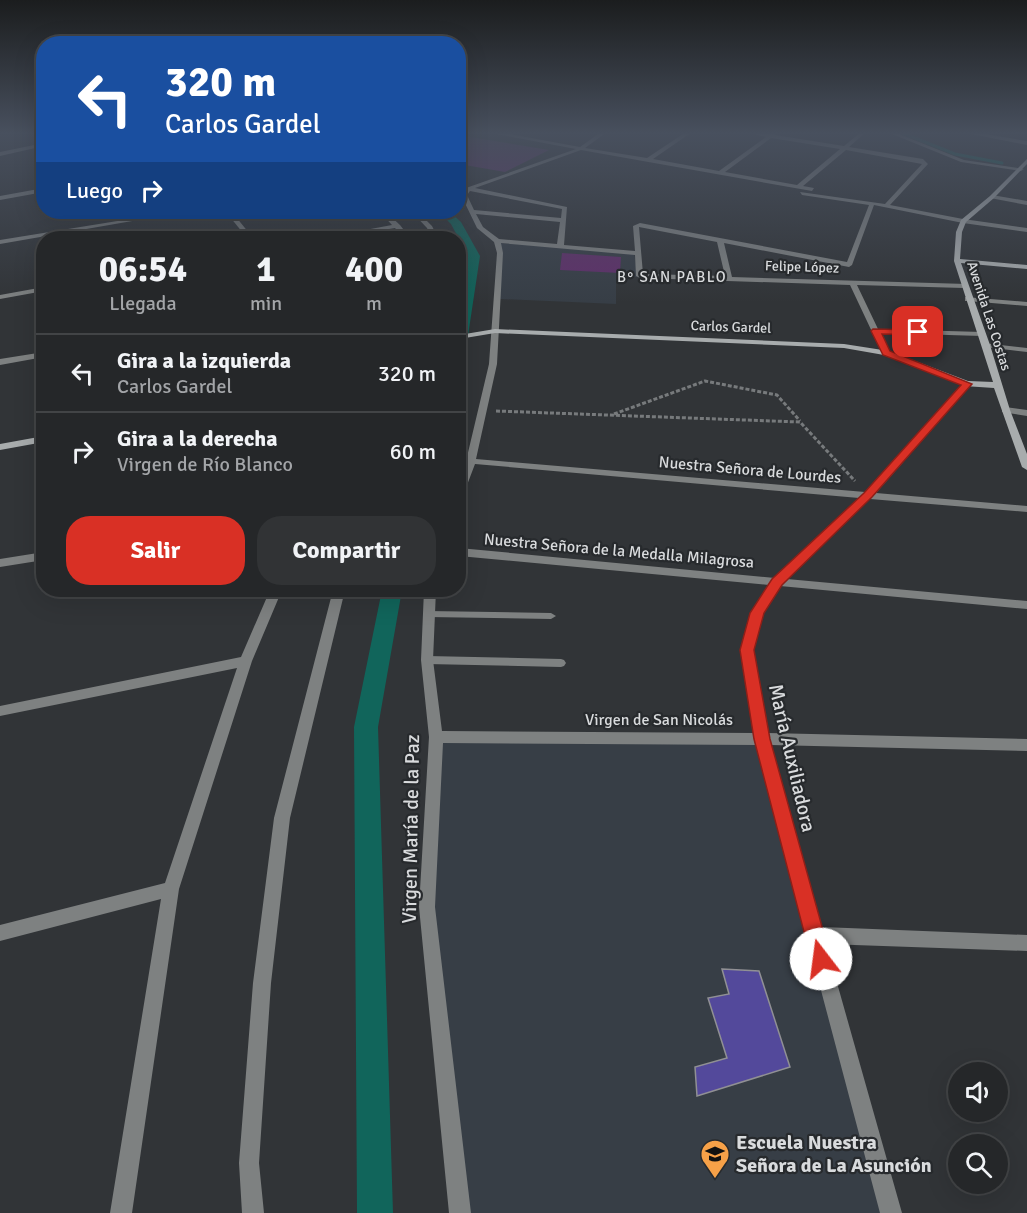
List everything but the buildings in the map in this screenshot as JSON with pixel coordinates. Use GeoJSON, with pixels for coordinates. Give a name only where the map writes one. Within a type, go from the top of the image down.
{"type":"FeatureCollection","features":[{"type":"Feature","properties":{"kind":"street"},"geometry":{"type":"LineString","coordinates":[[466,192],[468,189],[565,208],[560,247]]}},
{"type":"Feature","properties":{"kind":"street"},"geometry":{"type":"LineString","coordinates":[[795,189],[963,221],[1027,230]]}},
{"type":"Feature","properties":{"kind":"street"},"geometry":{"type":"LineString","coordinates":[[886,206],[902,189]]}},
{"type":"Feature","properties":{"kind":"street"},"geometry":{"type":"LineString","coordinates":[[963,221],[1001,189]]}},
{"type":"Feature","properties":{"kind":"street"},"geometry":{"type":"LineString","coordinates":[[0,198],[36,191]]}},
{"type":"Feature","properties":{"kind":"street"},"geometry":{"type":"LineString","coordinates":[[992,197],[1027,202]]}},
{"type":"Feature","properties":{"kind":"street"},"geometry":{"type":"LineString","coordinates":[[466,199],[480,228],[497,241],[637,253],[636,226],[720,240],[818,270],[849,265],[872,204]]}},
{"type":"Feature","properties":{"kind":"street"},"geometry":{"type":"LineString","coordinates":[[473,212],[563,220]]}},
{"type":"Feature","properties":{"kind":"street"},"geometry":{"type":"LineString","coordinates":[[66,231],[139,219]]}},
{"type":"Feature","properties":{"kind":"street"},"geometry":{"type":"LineString","coordinates":[[235,219],[244,231]]}},
{"type":"Feature","properties":{"kind":"street"},"geometry":{"type":"LineString","coordinates":[[390,219],[402,231]]}},
{"type":"Feature","properties":{"kind":"street"},"geometry":{"type":"LineString","coordinates":[[422,219],[432,231]]}},
{"type":"Feature","properties":{"kind":"street","name":"Avenida Las Costas"},"geometry":{"type":"LineString","coordinates":[[963,221],[959,232],[957,261],[968,299],[986,345],[996,385],[1027,467]]}},
{"type":"Feature","properties":{"kind":"street"},"geometry":{"type":"LineString","coordinates":[[368,231],[398,226]]}},
{"type":"Feature","properties":{"kind":"street"},"geometry":{"type":"LineString","coordinates":[[0,242],[36,236]]}},
{"type":"Feature","properties":{"kind":"street"},"geometry":{"type":"LineString","coordinates":[[720,240],[729,278]]}},
{"type":"Feature","properties":{"kind":"street"},"geometry":{"type":"LineString","coordinates":[[466,474],[493,364],[500,253],[497,241]]}},
{"type":"Feature","properties":{"kind":"street","name":"Felipe López"},"geometry":{"type":"LineString","coordinates":[[637,253],[640,276],[729,278],[818,270],[852,282],[964,286]]}},
{"type":"Feature","properties":{"kind":"street"},"geometry":{"type":"LineString","coordinates":[[957,261],[1027,267]]}},
{"type":"Feature","properties":{"kind":"street"},"geometry":{"type":"LineString","coordinates":[[852,282],[886,353]]}},
{"type":"Feature","properties":{"kind":"street"},"geometry":{"type":"LineString","coordinates":[[0,297],[36,290]]}},
{"type":"Feature","properties":{"kind":"street"},"geometry":{"type":"LineString","coordinates":[[968,299],[1027,304]]}},
{"type":"Feature","properties":{"kind":"street","name":"Carlos Gardel"},"geometry":{"type":"LineString","coordinates":[[466,336],[495,331],[844,346],[886,353],[968,384],[996,385]]}},
{"type":"Feature","properties":{"kind":"street"},"geometry":{"type":"LineString","coordinates":[[876,331],[982,334]]}},
{"type":"Feature","properties":{"kind":"street"},"geometry":{"type":"LineString","coordinates":[[986,345],[1027,350]]}},
{"type":"Feature","properties":{"kind":"street"},"geometry":{"type":"LineString","coordinates":[[0,362],[36,355]]}},
{"type":"Feature","properties":{"kind":"street","name":"María Auxiliadora"},"geometry":{"type":"LineString","coordinates":[[891,1213],[762,739],[747,650],[757,613],[777,582],[868,495],[968,384]]}},
{"type":"Feature","properties":{"kind":"street"},"geometry":{"type":"LineString","coordinates":[[1005,410],[1027,413]]}},
{"type":"Feature","properties":{"kind":"street"},"geometry":{"type":"LineString","coordinates":[[0,447],[36,440]]}},
{"type":"Feature","properties":{"kind":"street","name":"Nuestra Señora de Lourdes"},"geometry":{"type":"LineString","coordinates":[[471,460],[1027,509]]}},
{"type":"Feature","properties":{"kind":"street","name":"Nuestra Señora de la Medalla Milagrosa"},"geometry":{"type":"LineString","coordinates":[[466,553],[1027,605]]}},
{"type":"Feature","properties":{"kind":"street"},"geometry":{"type":"LineString","coordinates":[[0,563],[36,557]]}},
{"type":"Feature","properties":{"kind":"street"},"geometry":{"type":"LineString","coordinates":[[121,1213],[171,889],[246,661],[273,597]]}},
{"type":"Feature","properties":{"kind":"street"},"geometry":{"type":"LineString","coordinates":[[253,1213],[249,1162],[261,1005],[282,818],[337,597]]}},
{"type":"Feature","properties":{"kind":"street","name":"Virgen María de la Paz"},"geometry":{"type":"LineString","coordinates":[[429,597],[427,660],[436,737],[427,907],[460,1213]]}},
{"type":"Feature","properties":{"kind":"street"},"geometry":{"type":"LineString","coordinates":[[0,711],[246,661]]}},
{"type":"Feature","properties":{"kind":"street","name":"Virgen de San Nicolás"},"geometry":{"type":"LineString","coordinates":[[436,737],[762,739],[1027,745]]}},
{"type":"Feature","properties":{"kind":"street"},"geometry":{"type":"LineString","coordinates":[[0,933],[171,889]]}},
{"type":"Feature","properties":{"kind":"street"},"geometry":{"type":"LineString","coordinates":[[815,936],[1027,943]]}},
{"type":"Feature","properties":{"kind":"lane"},"geometry":{"type":"LineString","coordinates":[[428,614],[551,616]]}},
{"type":"Feature","properties":{"kind":"lane"},"geometry":{"type":"LineString","coordinates":[[427,660],[561,663]]}},
{"type":"Feature","properties":{"kind":"path"},"geometry":{"type":"LineString","coordinates":[[612,415],[705,381],[777,395],[868,495]]}},
{"type":"Feature","properties":{"kind":"path"},"geometry":{"type":"LineString","coordinates":[[483,410],[800,422]]}},
{"type":"Feature","properties":{"kind":"shaded area"},"geometry":{"type":"Polygon","coordinates":[[[500,243],[634,253],[638,277],[616,277],[616,304],[500,299],[500,243]]]}},
{"type":"Feature","properties":{"kind":"shaded area"},"geometry":{"type":"Polygon","coordinates":[[[562,253],[621,257],[620,273],[560,270],[562,253]]]}},
{"type":"Feature","properties":{"kind":"shaded area"},"geometry":{"type":"Polygon","coordinates":[[[437,737],[762,740],[890,1213],[460,1213],[429,906],[437,737]]]}},
{"type":"Feature","properties":{"kind":"waterway"},"geometry":{"type":"LineString","coordinates":[[452,219],[461,231]]}},
{"type":"Feature","properties":{"kind":"waterway"},"geometry":{"type":"LineString","coordinates":[[466,241],[474,256],[466,306]]}},
{"type":"Feature","properties":{"kind":"waterway"},"geometry":{"type":"LineString","coordinates":[[375,1213],[366,727],[391,597]]}},
{"type":"Feature","properties":{"kind":"place","name":"Escuela Nuestra Señora de La Asunción"},"geometry":{"type":"Point","coordinates":[715,1180]}},
{"type":"Feature","properties":{"kind":"district","name":"B° SAN PABLO"},"geometry":{"type":"Point","coordinates":[672,277]}},
{"type":"Feature","properties":{"kind":"route"},"geometry":{"type":"LineString","coordinates":[[821,959],[762,739],[747,650],[757,613],[777,582],[868,495],[968,384],[886,353],[876,331],[918,332]]}}]}
